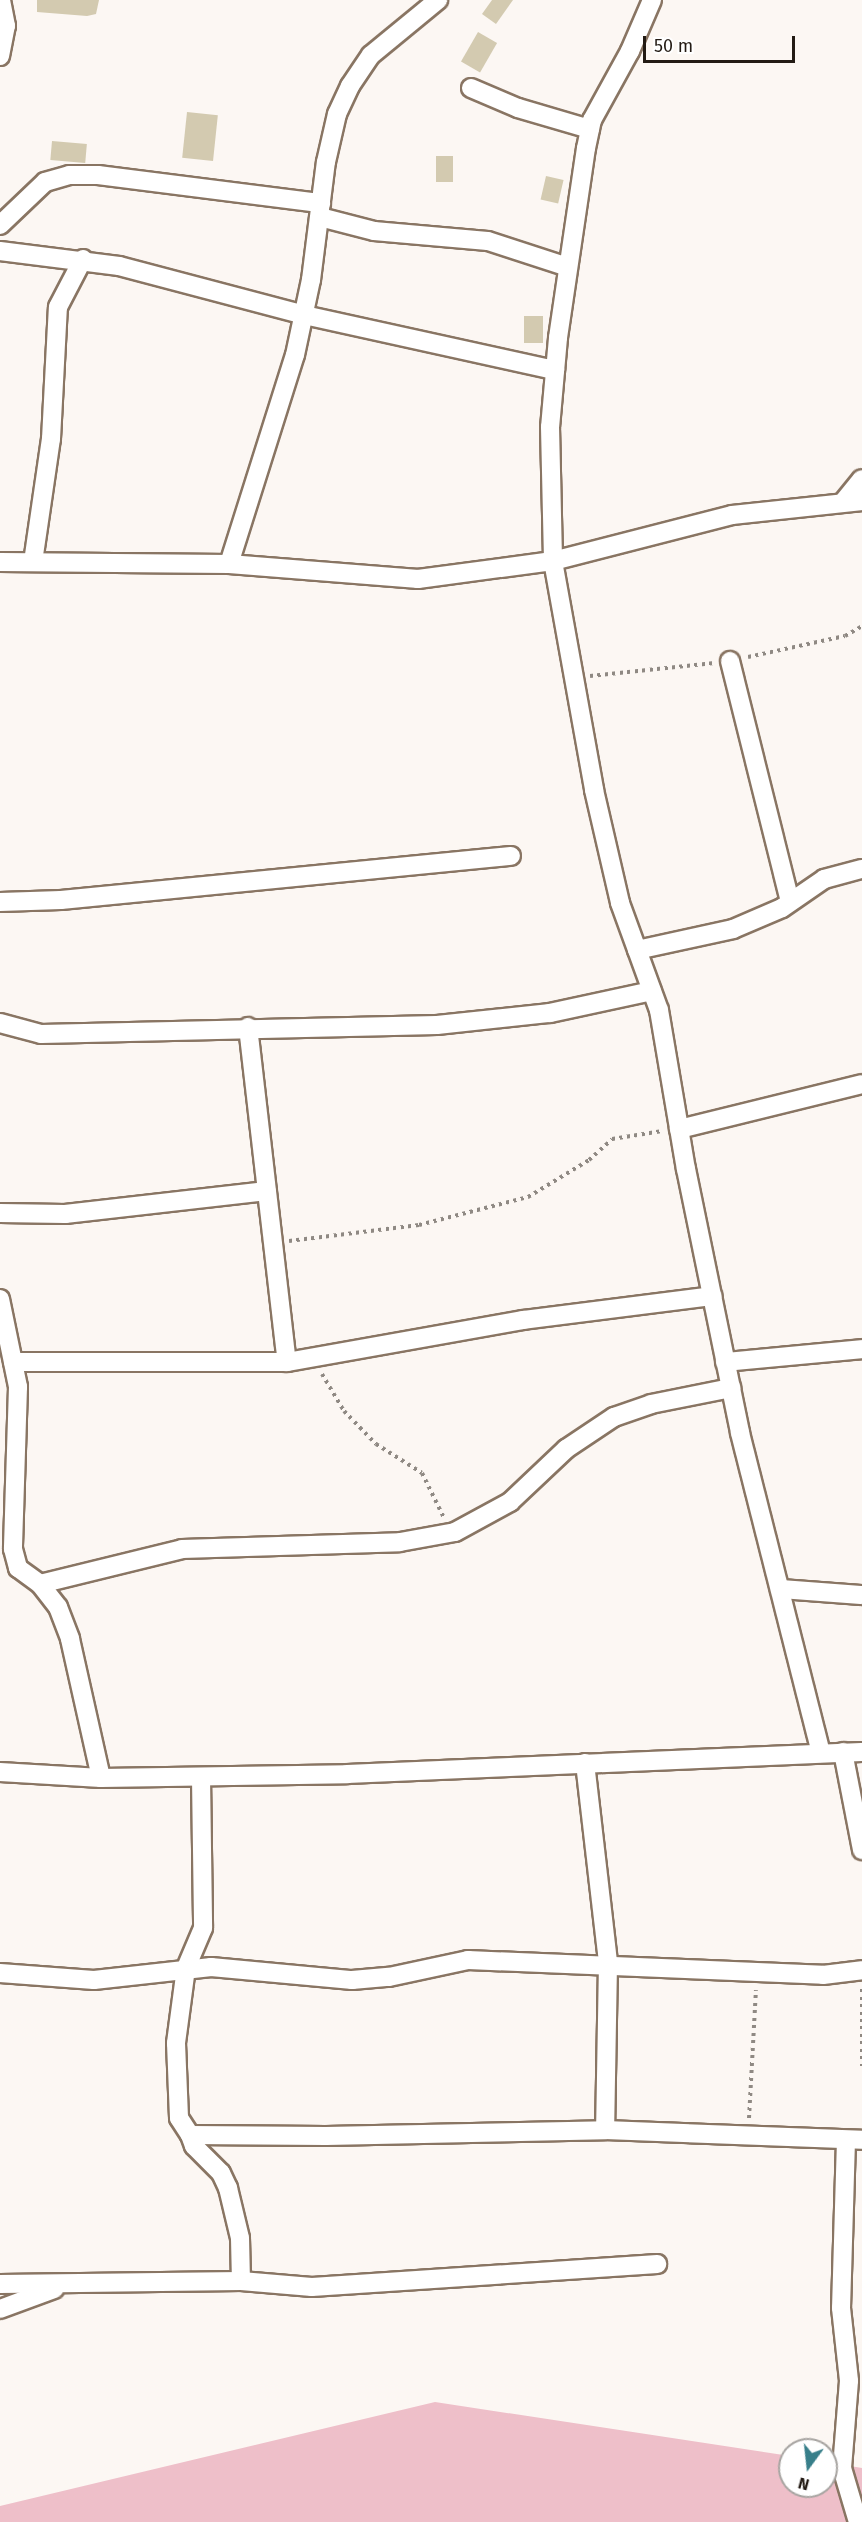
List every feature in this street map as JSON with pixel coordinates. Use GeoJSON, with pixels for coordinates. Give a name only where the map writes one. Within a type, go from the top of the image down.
{"type":"FeatureCollection","features":[{"type":"Feature","properties":{"kind":"street"},"geometry":{"type":"LineString","coordinates":[[0,57],[6,26],[1,0]]}},
{"type":"Feature","properties":{"kind":"street"},"geometry":{"type":"LineString","coordinates":[[229,564],[304,315],[328,152],[350,86],[371,55],[438,0]]}},
{"type":"Feature","properties":{"kind":"street"},"geometry":{"type":"LineString","coordinates":[[652,0],[590,129],[568,267],[550,427],[553,561],[594,790],[620,903],[658,1010],[725,1362],[821,1753]]}},
{"type":"Feature","properties":{"kind":"street"},"geometry":{"type":"LineString","coordinates":[[471,88],[518,108],[590,129]]}},
{"type":"Feature","properties":{"kind":"street"},"geometry":{"type":"LineString","coordinates":[[0,225],[45,182],[69,175],[98,175],[320,210],[374,231],[488,241],[568,267]]}},
{"type":"Feature","properties":{"kind":"street"},"geometry":{"type":"LineString","coordinates":[[0,251],[83,259],[304,315],[555,370]]}},
{"type":"Feature","properties":{"kind":"street"},"geometry":{"type":"LineString","coordinates":[[33,562],[51,439],[58,307],[83,259]]}},
{"type":"Feature","properties":{"kind":"street"},"geometry":{"type":"LineString","coordinates":[[0,562],[229,564],[418,579],[553,561],[732,515],[853,501],[862,479]]}},
{"type":"Feature","properties":{"kind":"street"},"geometry":{"type":"LineString","coordinates":[[730,661],[790,902]]}},
{"type":"Feature","properties":{"kind":"street"},"geometry":{"type":"LineString","coordinates":[[0,902],[61,900],[511,856]]}},
{"type":"Feature","properties":{"kind":"street"},"geometry":{"type":"LineString","coordinates":[[637,950],[733,929],[763,918],[824,879],[862,869]]}},
{"type":"Feature","properties":{"kind":"street"},"geometry":{"type":"LineString","coordinates":[[0,1036],[248,1027],[437,1024],[550,1013],[652,991]]}},
{"type":"Feature","properties":{"kind":"street"},"geometry":{"type":"LineString","coordinates":[[0,1023],[41,1034]]}},
{"type":"Feature","properties":{"kind":"street"},"geometry":{"type":"LineString","coordinates":[[248,1027],[287,1362]]}},
{"type":"Feature","properties":{"kind":"street"},"geometry":{"type":"LineString","coordinates":[[679,1129],[862,1084]]}},
{"type":"Feature","properties":{"kind":"street"},"geometry":{"type":"LineString","coordinates":[[0,1213],[64,1214],[267,1191]]}},
{"type":"Feature","properties":{"kind":"street"},"geometry":{"type":"LineString","coordinates":[[13,1362],[287,1362],[523,1320],[712,1296]]}},
{"type":"Feature","properties":{"kind":"street"},"geometry":{"type":"LineString","coordinates":[[1,1311],[18,1388],[14,1549],[18,1568],[40,1584],[58,1607],[70,1639],[100,1778]]}},
{"type":"Feature","properties":{"kind":"street"},"geometry":{"type":"LineString","coordinates":[[725,1362],[862,1349]]}},
{"type":"Feature","properties":{"kind":"street"},"geometry":{"type":"LineString","coordinates":[[40,1584],[182,1549],[356,1545],[448,1533],[487,1518],[510,1502],[566,1449],[614,1417],[651,1404],[731,1388]]}},
{"type":"Feature","properties":{"kind":"street"},"geometry":{"type":"LineString","coordinates":[[780,1588],[862,1595]]}},
{"type":"Feature","properties":{"kind":"street"},"geometry":{"type":"LineString","coordinates":[[843,1752],[862,1850]]}},
{"type":"Feature","properties":{"kind":"street"},"geometry":{"type":"LineString","coordinates":[[0,1772],[100,1778],[201,1777],[862,1752]]}},
{"type":"Feature","properties":{"kind":"street"},"geometry":{"type":"LineString","coordinates":[[585,1763],[608,1963],[604,2130]]}},
{"type":"Feature","properties":{"kind":"street"},"geometry":{"type":"LineString","coordinates":[[201,1777],[203,1920],[186,1968],[176,2065],[179,2118],[194,2146],[221,2173],[228,2188],[240,2238],[241,2281]]}},
{"type":"Feature","properties":{"kind":"street"},"geometry":{"type":"LineString","coordinates":[[0,1973],[94,1980],[134,1978],[186,1968],[257,1969],[352,1980],[389,1977],[468,1960],[608,1963],[823,1975],[862,1970]]}},
{"type":"Feature","properties":{"kind":"street"},"geometry":{"type":"LineString","coordinates":[[190,2135],[326,2136],[604,2130],[854,2140],[841,2308],[854,2351],[849,2381],[842,2468],[858,2522]]}},
{"type":"Feature","properties":{"kind":"street"},"geometry":{"type":"LineString","coordinates":[[0,2284],[241,2281],[312,2287],[657,2264]]}},
{"type":"Feature","properties":{"kind":"street"},"geometry":{"type":"LineString","coordinates":[[0,2309],[67,2284]]}},
{"type":"Feature","properties":{"kind":"path"},"geometry":{"type":"LineString","coordinates":[[273,1242],[419,1225],[528,1197],[589,1160],[612,1139],[679,1129]]}},
{"type":"Feature","properties":{"kind":"path"},"geometry":{"type":"LineString","coordinates":[[314,1357],[331,1391],[352,1419],[376,1444],[422,1473],[440,1504],[448,1533]]}},
{"type":"Feature","properties":{"kind":"path"},"geometry":{"type":"LineString","coordinates":[[748,2136],[757,1972]]}},
{"type":"Feature","properties":{"kind":"path"},"geometry":{"type":"LineString","coordinates":[[862,1988],[862,2066]]}},
{"type":"Feature","properties":{"kind":"shaded area"},"geometry":{"type":"Polygon","coordinates":[[[435,2402],[778,2454],[778,2498],[838,2498],[838,2464],[862,2468],[862,2522],[0,2522],[0,2506],[435,2402]]]}},
{"type":"Feature","properties":{"kind":"building"},"geometry":{"type":"Polygon","coordinates":[[[37,0],[99,0],[96,14],[87,16],[37,12],[37,0]]]}},
{"type":"Feature","properties":{"kind":"building"},"geometry":{"type":"Polygon","coordinates":[[[492,0],[513,0],[496,24],[482,14],[492,0]]]}},
{"type":"Feature","properties":{"kind":"building"},"geometry":{"type":"Polygon","coordinates":[[[478,32],[497,43],[480,72],[461,61],[478,32]]]}},
{"type":"Feature","properties":{"kind":"building"},"geometry":{"type":"Polygon","coordinates":[[[187,112],[218,115],[213,161],[182,158],[187,112]]]}},
{"type":"Feature","properties":{"kind":"building"},"geometry":{"type":"Polygon","coordinates":[[[52,141],[87,144],[85,163],[50,160],[52,141]]]}},
{"type":"Feature","properties":{"kind":"building"},"geometry":{"type":"Polygon","coordinates":[[[436,156],[453,156],[453,182],[436,182],[436,156]]]}},
{"type":"Feature","properties":{"kind":"building"},"geometry":{"type":"Polygon","coordinates":[[[546,176],[564,180],[558,203],[541,199],[546,176]]]}},
{"type":"Feature","properties":{"kind":"building"},"geometry":{"type":"Polygon","coordinates":[[[524,316],[543,316],[543,343],[524,343],[524,316]]]}}]}
